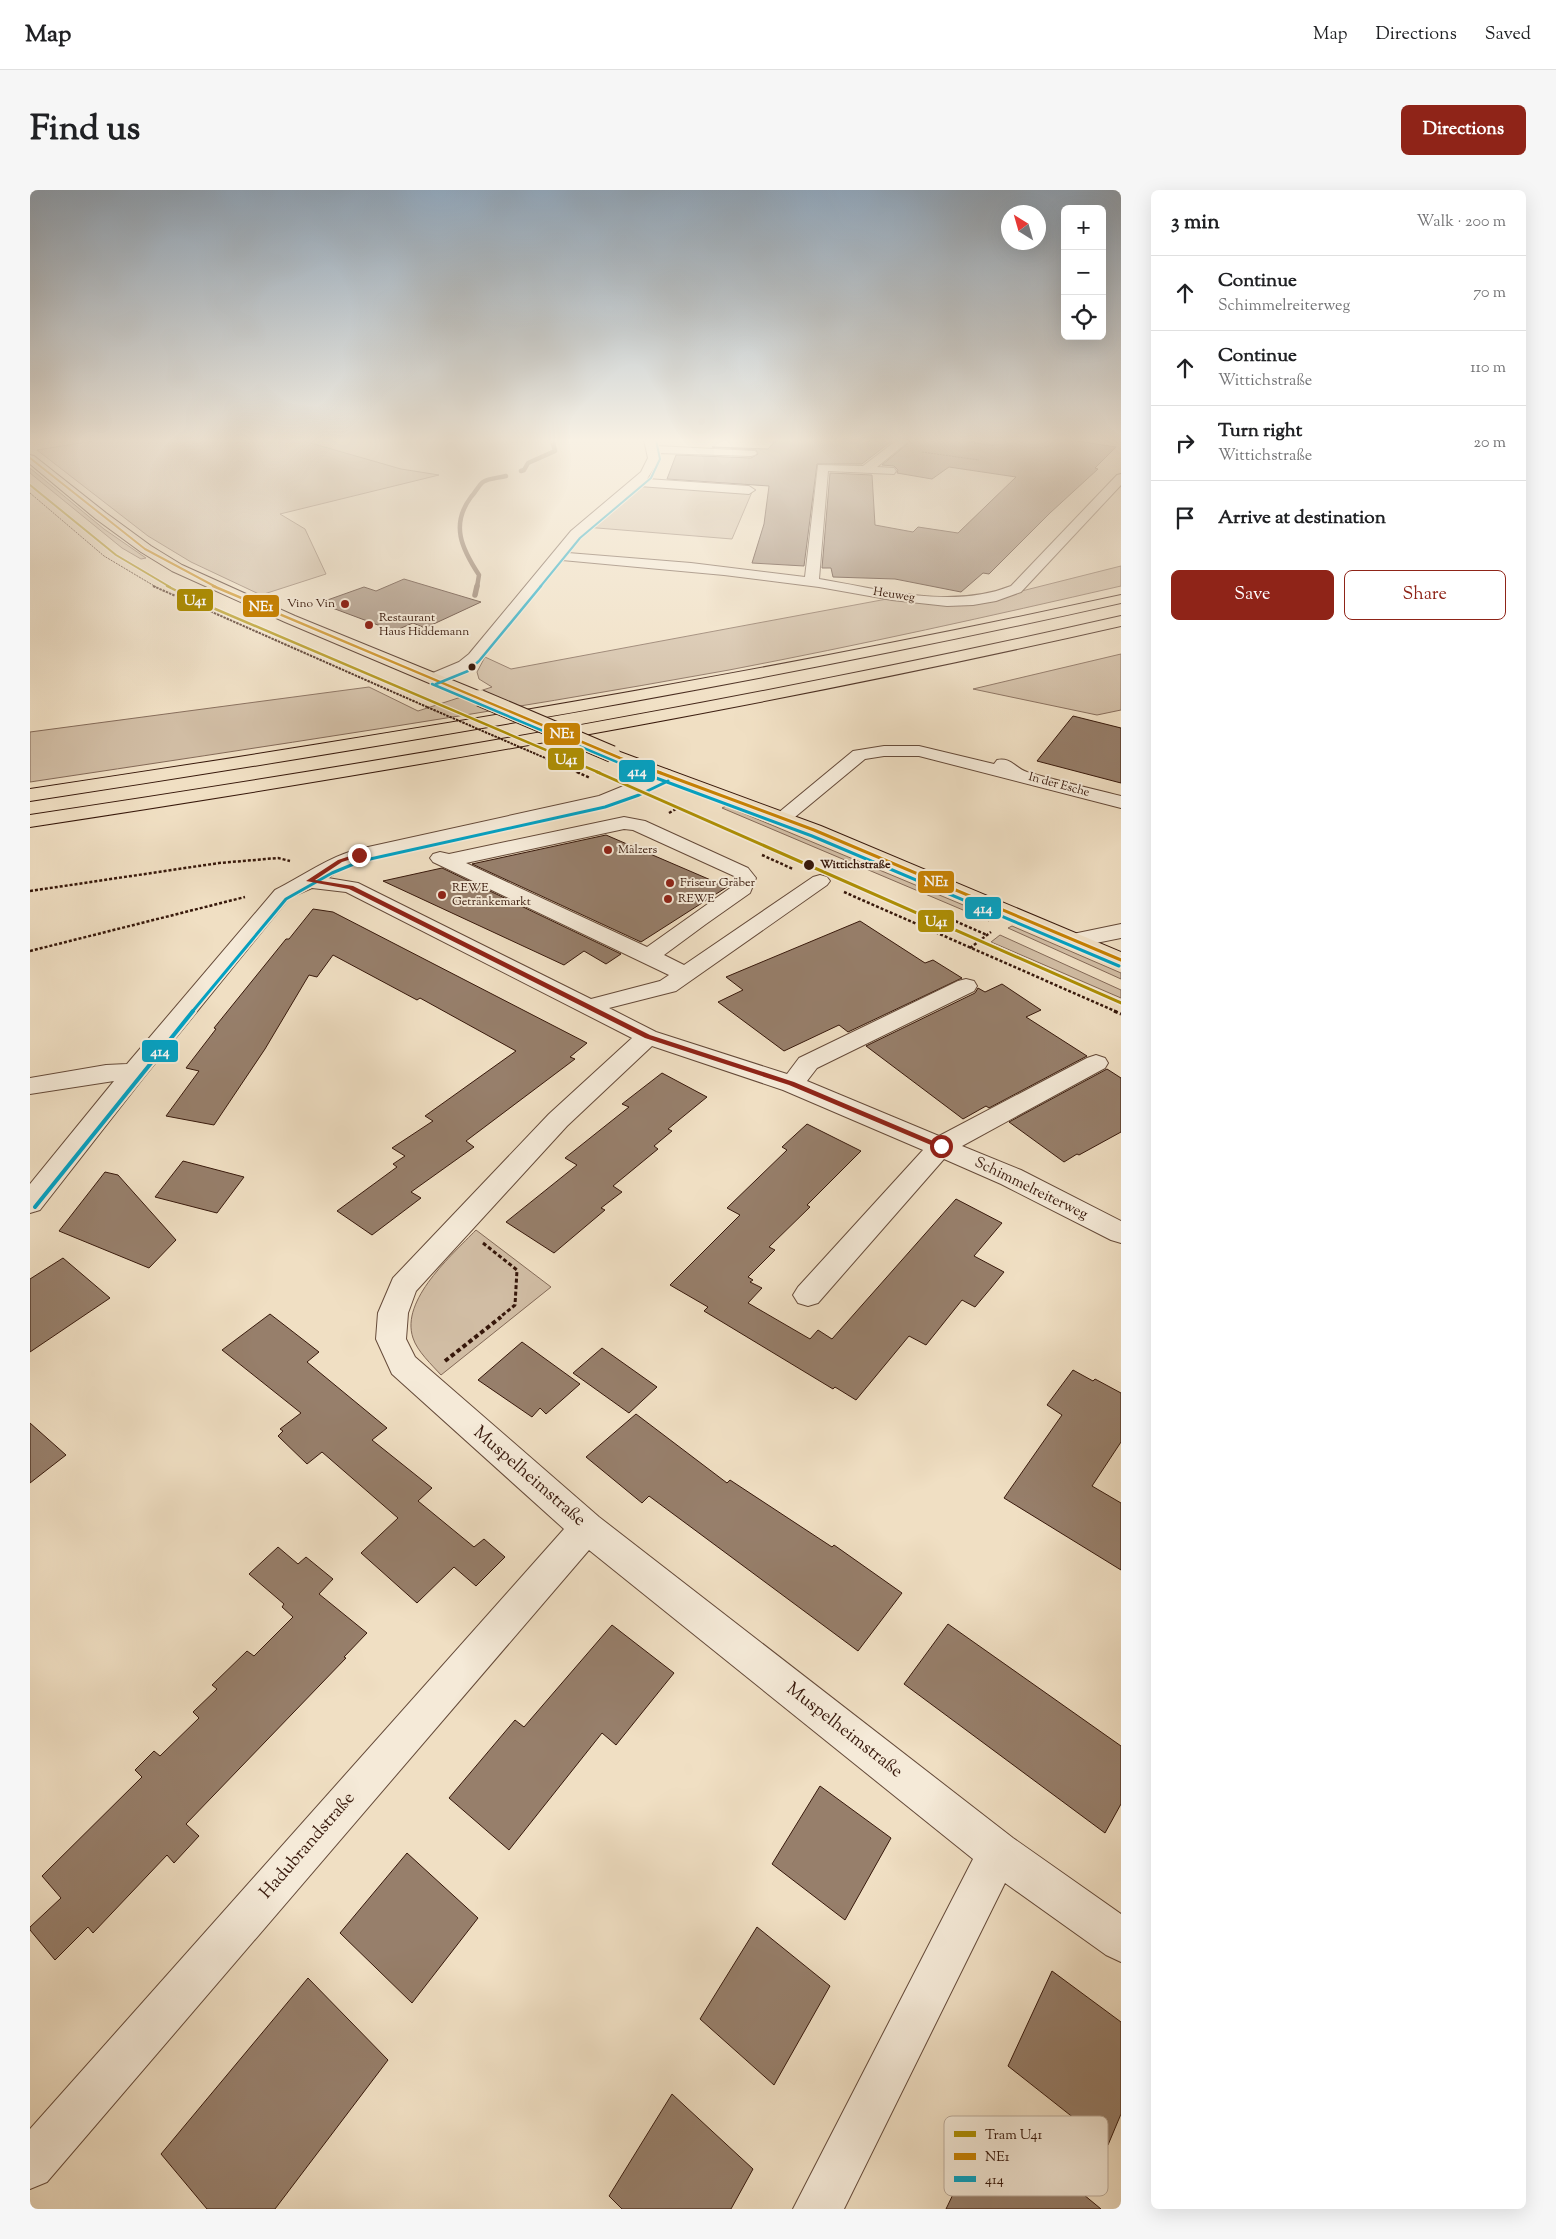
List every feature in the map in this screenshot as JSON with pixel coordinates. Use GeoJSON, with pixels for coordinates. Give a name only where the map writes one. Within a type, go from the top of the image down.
{"type":"FeatureCollection","features":[{"type":"Feature","properties":{"kind":"main road"},"geometry":{"type":"LineString","coordinates":[[125,534],[146,550],[177,568],[290,619],[612,754],[782,818],[1121,960]]}},
{"type":"Feature","properties":{"kind":"main road"},"geometry":{"type":"LineString","coordinates":[[30,795],[381,741],[715,683],[913,645],[1121,599]]}},
{"type":"Feature","properties":{"kind":"main road"},"geometry":{"type":"LineString","coordinates":[[30,821],[418,759],[647,719],[856,679],[1121,621]]}},
{"type":"Feature","properties":{"kind":"street"},"geometry":{"type":"LineString","coordinates":[[434,678],[465,665],[475,657],[576,534]]}},
{"type":"Feature","properties":{"kind":"street"},"geometry":{"type":"LineString","coordinates":[[812,582],[816,534]]}},
{"type":"Feature","properties":{"kind":"street","name":"Heuweg"},"geometry":{"type":"LineString","coordinates":[[559,556],[707,568],[945,601],[990,599],[1006,595],[1016,589],[1068,534]]}},
{"type":"Feature","properties":{"kind":"street"},"geometry":{"type":"LineString","coordinates":[[782,818],[859,755],[884,751],[919,751],[1018,775]]}},
{"type":"Feature","properties":{"kind":"street","name":"In der Esche"},"geometry":{"type":"LineString","coordinates":[[1000,762],[1018,775],[1121,802]]}},
{"type":"Feature","properties":{"kind":"street"},"geometry":{"type":"LineString","coordinates":[[30,1203],[134,1072],[282,894],[309,881],[340,861],[409,843],[604,801],[637,789],[665,775]]}},
{"type":"Feature","properties":{"kind":"street"},"geometry":{"type":"LineString","coordinates":[[446,861],[624,823],[638,825],[741,872],[746,878],[743,889],[698,919],[649,956]]}},
{"type":"Feature","properties":{"kind":"street"},"geometry":{"type":"LineString","coordinates":[[409,843],[686,974]]}},
{"type":"Feature","properties":{"kind":"street"},"geometry":{"type":"LineString","coordinates":[[309,881],[350,887],[648,1037]]}},
{"type":"Feature","properties":{"kind":"street"},"geometry":{"type":"LineString","coordinates":[[586,1007],[668,986],[820,881]]}},
{"type":"Feature","properties":{"kind":"street"},"geometry":{"type":"LineString","coordinates":[[1076,940],[1121,931]]}},
{"type":"Feature","properties":{"kind":"street"},"geometry":{"type":"LineString","coordinates":[[792,1084],[808,1063],[966,986]]}},
{"type":"Feature","properties":{"kind":"street","name":"Schimmelreiterweg"},"geometry":{"type":"LineString","coordinates":[[648,1037],[792,1084],[1012,1177],[1121,1233]]}},
{"type":"Feature","properties":{"kind":"street","name":"Muspelheimstraße"},"geometry":{"type":"LineString","coordinates":[[648,1037],[558,1120],[403,1286],[393,1313],[391,1339],[403,1365],[587,1528],[998,1853],[1121,1940]]}},
{"type":"Feature","properties":{"kind":"street"},"geometry":{"type":"LineString","coordinates":[[808,1295],[941,1146],[1096,1063]]}},
{"type":"Feature","properties":{"kind":"street"},"geometry":{"type":"LineString","coordinates":[[30,1086],[106,1073],[134,1072]]}},
{"type":"Feature","properties":{"kind":"street","name":"Hadubrandstraße"},"geometry":{"type":"LineString","coordinates":[[30,2165],[587,1528]]}},
{"type":"Feature","properties":{"kind":"street"},"geometry":{"type":"LineString","coordinates":[[818,2209],[998,1853]]}},
{"type":"Feature","properties":{"kind":"path"},"geometry":{"type":"LineString","coordinates":[[428,707],[594,780]]}},
{"type":"Feature","properties":{"kind":"path"},"geometry":{"type":"LineString","coordinates":[[669,813],[678,817]]}},
{"type":"Feature","properties":{"kind":"path"},"geometry":{"type":"LineString","coordinates":[[758,853],[1121,1014]]}},
{"type":"Feature","properties":{"kind":"path"},"geometry":{"type":"LineString","coordinates":[[30,891],[219,863],[278,858],[295,862]]}},
{"type":"Feature","properties":{"kind":"path"},"geometry":{"type":"LineString","coordinates":[[30,951],[133,926],[234,898],[250,897]]}},
{"type":"Feature","properties":{"kind":"path"},"geometry":{"type":"LineString","coordinates":[[937,913],[987,935]]}},
{"type":"Feature","properties":{"kind":"path"},"geometry":{"type":"LineString","coordinates":[[420,1381],[515,1305],[517,1270],[459,1224]]}},
{"type":"Feature","properties":{"kind":"shaded area"},"geometry":{"type":"Polygon","coordinates":[[[105,534],[112,534],[146,558],[141,559],[122,548],[105,534]]]}},
{"type":"Feature","properties":{"kind":"shaded area"},"geometry":{"type":"Polygon","coordinates":[[[146,534],[307,534],[326,574],[261,595],[191,562],[146,534]]]}},
{"type":"Feature","properties":{"kind":"shaded area"},"geometry":{"type":"Polygon","coordinates":[[[673,534],[734,534],[732,539],[673,534]]]}},
{"type":"Feature","properties":{"kind":"shaded area"},"geometry":{"type":"Polygon","coordinates":[[[1121,566],[1121,586],[925,630],[729,670],[467,715],[30,782],[30,732],[369,687],[418,711],[492,687],[479,679],[477,672],[485,657],[511,669],[903,596],[990,599],[1121,566]]]}},
{"type":"Feature","properties":{"kind":"shaded area"},"geometry":{"type":"Polygon","coordinates":[[[1121,654],[1121,710],[1097,715],[973,689],[1121,654]]]}},
{"type":"Feature","properties":{"kind":"shaded area"},"geometry":{"type":"Polygon","coordinates":[[[726,806],[992,917],[989,921],[722,808],[726,806]]]}},
{"type":"Feature","properties":{"kind":"shaded area"},"geometry":{"type":"Polygon","coordinates":[[[1012,926],[1121,973],[1121,979],[1008,928],[1012,926]]]}},
{"type":"Feature","properties":{"kind":"shaded area"},"geometry":{"type":"Polygon","coordinates":[[[1000,935],[1121,990],[1121,998],[991,942],[1000,935]]]}},
{"type":"Feature","properties":{"kind":"shaded area"},"geometry":{"type":"Polygon","coordinates":[[[476,1230],[551,1287],[441,1375],[425,1358],[415,1343],[411,1323],[414,1309],[431,1279],[476,1230]]]}},
{"type":"Feature","properties":{"kind":"building"},"geometry":{"type":"Polygon","coordinates":[[[761,534],[808,534],[804,566],[752,563],[761,534]]]}},
{"type":"Feature","properties":{"kind":"building"},"geometry":{"type":"Polygon","coordinates":[[[825,534],[1029,534],[989,574],[983,573],[961,592],[895,579],[833,577],[831,568],[822,568],[825,534]]]}},
{"type":"Feature","properties":{"kind":"building"},"geometry":{"type":"Polygon","coordinates":[[[404,579],[481,602],[425,628],[413,623],[394,631],[319,603],[364,587],[376,591],[404,579]]]}},
{"type":"Feature","properties":{"kind":"building"},"geometry":{"type":"Polygon","coordinates":[[[1073,716],[1121,728],[1121,783],[1037,761],[1073,716]]]}},
{"type":"Feature","properties":{"kind":"building"},"geometry":{"type":"Polygon","coordinates":[[[606,835],[727,887],[641,942],[472,864],[606,835]]]}},
{"type":"Feature","properties":{"kind":"building"},"geometry":{"type":"Polygon","coordinates":[[[442,868],[621,954],[606,964],[584,951],[564,965],[383,881],[442,868]]]}},
{"type":"Feature","properties":{"kind":"building"},"geometry":{"type":"Polygon","coordinates":[[[313,909],[333,912],[587,1043],[570,1057],[575,1059],[466,1141],[474,1147],[411,1192],[421,1198],[372,1235],[337,1211],[397,1167],[393,1164],[405,1156],[392,1148],[433,1121],[425,1116],[516,1051],[420,998],[417,1000],[333,955],[317,977],[309,975],[265,1049],[214,1125],[166,1116],[199,1071],[186,1068],[216,1029],[214,1028],[286,939],[289,939],[313,909]]]}},
{"type":"Feature","properties":{"kind":"building"},"geometry":{"type":"Polygon","coordinates":[[[860,921],[925,963],[933,960],[962,978],[848,1032],[839,1025],[784,1051],[718,1002],[743,990],[726,977],[860,921]]]}},
{"type":"Feature","properties":{"kind":"building"},"geometry":{"type":"Polygon","coordinates":[[[1002,984],[1041,1010],[1026,1017],[1087,1056],[989,1108],[986,1106],[963,1119],[866,1046],[975,993],[978,988],[985,992],[1002,984]]]}},
{"type":"Feature","properties":{"kind":"building"},"geometry":{"type":"Polygon","coordinates":[[[1107,1069],[1121,1078],[1121,1132],[1079,1155],[1077,1154],[1064,1162],[1009,1122],[1107,1069]]]}},
{"type":"Feature","properties":{"kind":"building"},"geometry":{"type":"Polygon","coordinates":[[[662,1073],[707,1097],[668,1129],[672,1131],[654,1146],[658,1149],[613,1186],[622,1192],[601,1208],[605,1210],[554,1253],[506,1222],[577,1165],[565,1158],[629,1107],[622,1104],[662,1073]]]}},
{"type":"Feature","properties":{"kind":"building"},"geometry":{"type":"Polygon","coordinates":[[[807,1124],[861,1151],[807,1205],[810,1207],[769,1247],[775,1250],[748,1277],[753,1280],[750,1282],[762,1288],[748,1303],[810,1339],[818,1330],[832,1339],[956,1199],[1002,1223],[974,1256],[1004,1272],[991,1288],[975,1307],[962,1300],[926,1345],[909,1336],[856,1400],[835,1387],[833,1389],[704,1311],[708,1307],[670,1285],[740,1215],[727,1208],[787,1150],[782,1147],[807,1124]]]}},
{"type":"Feature","properties":{"kind":"building"},"geometry":{"type":"Polygon","coordinates":[[[183,1161],[244,1177],[217,1213],[155,1197],[183,1161]]]}},
{"type":"Feature","properties":{"kind":"building"},"geometry":{"type":"Polygon","coordinates":[[[105,1172],[118,1175],[176,1240],[149,1268],[59,1231],[105,1172]]]}},
{"type":"Feature","properties":{"kind":"building"},"geometry":{"type":"Polygon","coordinates":[[[63,1258],[110,1298],[30,1352],[30,1279],[63,1258]]]}},
{"type":"Feature","properties":{"kind":"building"},"geometry":{"type":"Polygon","coordinates":[[[270,1314],[319,1352],[307,1362],[387,1428],[372,1440],[432,1488],[418,1501],[474,1547],[484,1539],[505,1557],[476,1586],[454,1567],[417,1603],[361,1553],[398,1518],[322,1452],[307,1464],[278,1436],[283,1431],[280,1429],[301,1413],[222,1350],[270,1314]]]}},
{"type":"Feature","properties":{"kind":"building"},"geometry":{"type":"Polygon","coordinates":[[[522,1342],[580,1384],[546,1414],[540,1408],[532,1417],[478,1380],[522,1342]]]}},
{"type":"Feature","properties":{"kind":"building"},"geometry":{"type":"Polygon","coordinates":[[[602,1348],[657,1387],[629,1413],[573,1373],[602,1348]]]}},
{"type":"Feature","properties":{"kind":"building"},"geometry":{"type":"Polygon","coordinates":[[[1073,1370],[1121,1393],[1121,1442],[1092,1486],[1121,1503],[1121,1570],[1004,1498],[1062,1415],[1047,1405],[1073,1370]]]}},
{"type":"Feature","properties":{"kind":"building"},"geometry":{"type":"Polygon","coordinates":[[[636,1414],[727,1483],[730,1480],[832,1547],[834,1545],[902,1593],[858,1651],[649,1496],[642,1503],[586,1457],[636,1414]]]}},
{"type":"Feature","properties":{"kind":"building"},"geometry":{"type":"Polygon","coordinates":[[[30,1423],[66,1455],[30,1483],[30,1423]]]}},
{"type":"Feature","properties":{"kind":"building"},"geometry":{"type":"Polygon","coordinates":[[[278,1547],[298,1564],[306,1557],[333,1579],[319,1594],[367,1633],[344,1657],[346,1658],[186,1824],[199,1836],[174,1863],[167,1855],[93,1933],[88,1927],[55,1960],[30,1930],[30,1927],[61,1898],[42,1876],[142,1777],[135,1770],[154,1751],[160,1756],[199,1718],[193,1712],[217,1689],[212,1685],[247,1651],[254,1656],[293,1617],[282,1607],[284,1604],[249,1574],[278,1547]]]}},
{"type":"Feature","properties":{"kind":"building"},"geometry":{"type":"Polygon","coordinates":[[[948,1624],[1121,1746],[1121,1804],[1105,1833],[904,1684],[948,1624]]]}},
{"type":"Feature","properties":{"kind":"building"},"geometry":{"type":"Polygon","coordinates":[[[612,1625],[674,1673],[616,1745],[602,1733],[509,1850],[449,1798],[515,1720],[524,1727],[612,1625]]]}},
{"type":"Feature","properties":{"kind":"building"},"geometry":{"type":"Polygon","coordinates":[[[820,1786],[891,1838],[845,1920],[772,1864],[820,1786]]]}},
{"type":"Feature","properties":{"kind":"building"},"geometry":{"type":"Polygon","coordinates":[[[407,1853],[478,1918],[412,2003],[340,1933],[407,1853]]]}},
{"type":"Feature","properties":{"kind":"building"},"geometry":{"type":"Polygon","coordinates":[[[757,1927],[830,1986],[774,2085],[700,2019],[757,1927]]]}},
{"type":"Feature","properties":{"kind":"building"},"geometry":{"type":"Polygon","coordinates":[[[1052,1971],[1121,2022],[1121,2114],[1108,2145],[1108,2116],[1071,2116],[1008,2066],[1052,1971]]]}},
{"type":"Feature","properties":{"kind":"building"},"geometry":{"type":"Polygon","coordinates":[[[308,1978],[388,2060],[275,2209],[207,2209],[161,2154],[308,1978]]]}},
{"type":"Feature","properties":{"kind":"building"},"geometry":{"type":"Polygon","coordinates":[[[672,2094],[753,2169],[731,2209],[622,2209],[609,2196],[672,2094]]]}},
{"type":"Feature","properties":{"kind":"building"},"geometry":{"type":"Polygon","coordinates":[[[952,2196],[1085,2196],[1101,2209],[946,2209],[952,2196]]]}},
{"type":"Feature","properties":{"kind":"waterway"},"geometry":{"type":"LineString","coordinates":[[461,534],[463,546],[479,575],[477,587]]}},
{"type":"Feature","properties":{"kind":"waterway"},"geometry":{"type":"LineString","coordinates":[[475,595],[477,586]]}},
{"type":"Feature","properties":{"kind":"tram line","name":"U41"},"geometry":{"type":"LineString","coordinates":[[90,534],[116,555],[149,576],[199,602],[637,789],[1121,1003]]}},
{"type":"Feature","properties":{"kind":"transit line","name":"NE1"},"geometry":{"type":"LineString","coordinates":[[126,534],[145,549],[216,587],[620,758],[814,830],[1121,960]]}},
{"type":"Feature","properties":{"kind":"transit line","name":"414"},"geometry":{"type":"LineString","coordinates":[[436,684],[468,671],[479,661],[584,534]]}},
{"type":"Feature","properties":{"kind":"transit line","name":"414"},"geometry":{"type":"LineString","coordinates":[[432,684],[618,764],[812,836],[1119,966]]}},
{"type":"Feature","properties":{"kind":"transit line","name":"414"},"geometry":{"type":"LineString","coordinates":[[35,1207],[139,1076],[286,899],[351,864],[605,807],[639,795],[668,781]]}},
{"type":"Feature","properties":{"kind":"place","name":"Vino Vin"},"geometry":{"type":"Point","coordinates":[345,604]}},
{"type":"Feature","properties":{"kind":"place","name":"Restaurant Haus Hiddemann"},"geometry":{"type":"Point","coordinates":[369,625]}},
{"type":"Feature","properties":{"kind":"place","name":"Malzers"},"geometry":{"type":"Point","coordinates":[608,850]}},
{"type":"Feature","properties":{"kind":"place","name":"Wittichstraße"},"geometry":{"type":"Point","coordinates":[809,865]}},
{"type":"Feature","properties":{"kind":"place","name":"Friseur Gräber"},"geometry":{"type":"Point","coordinates":[670,883]}},
{"type":"Feature","properties":{"kind":"place","name":"REWE Getränkemarkt"},"geometry":{"type":"Point","coordinates":[442,895]}},
{"type":"Feature","properties":{"kind":"place","name":"REWE"},"geometry":{"type":"Point","coordinates":[668,899]}},
{"type":"Feature","properties":{"kind":"route"},"geometry":{"type":"LineString","coordinates":[[359,855],[340,861],[309,881],[350,887],[648,1037],[792,1084],[941,1146]]}}]}
